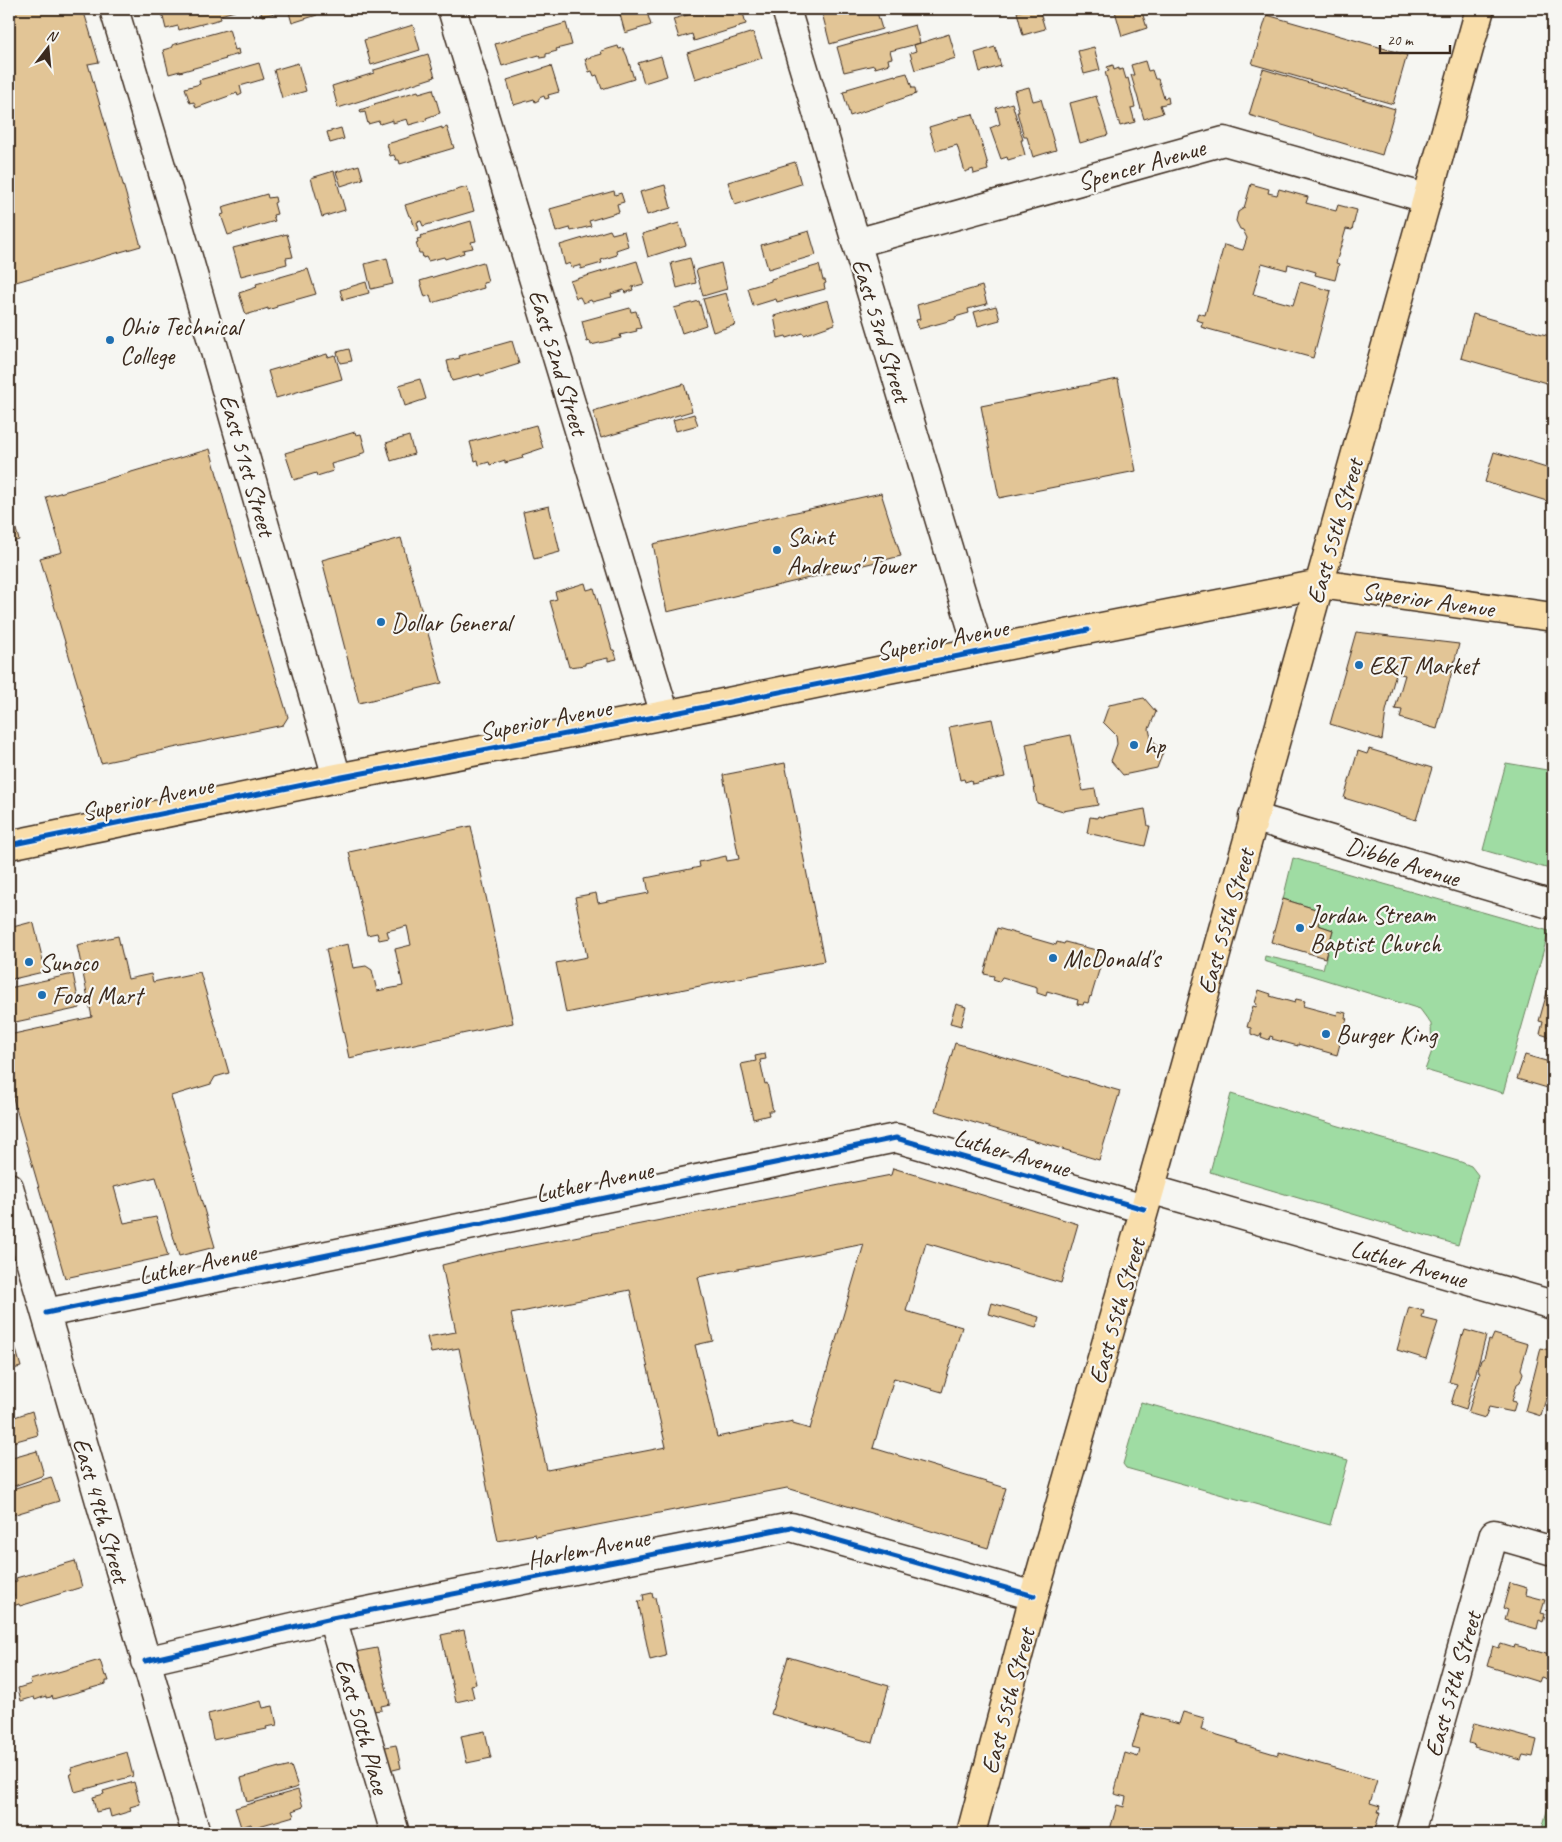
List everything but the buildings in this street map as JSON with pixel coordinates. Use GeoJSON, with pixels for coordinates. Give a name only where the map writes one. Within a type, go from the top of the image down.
{"type":"FeatureCollection","features":[{"type":"Feature","properties":{"kind":"main road","name":"East 55th Street"},"geometry":{"type":"LineString","coordinates":[[972,1833],[1034,1596],[1320,584],[1480,9]]}},
{"type":"Feature","properties":{"kind":"main road","name":"Superior Avenue"},"geometry":{"type":"LineString","coordinates":[[9,845],[336,778],[665,715],[1320,584],[1553,617]]}},
{"type":"Feature","properties":{"kind":"street","name":"East 51st Street"},"geometry":{"type":"LineString","coordinates":[[114,9],[189,259],[336,778]]}},
{"type":"Feature","properties":{"kind":"street","name":"East 52nd Street"},"geometry":{"type":"LineString","coordinates":[[452,9],[665,715]]}},
{"type":"Feature","properties":{"kind":"street","name":"East 53rd Street"},"geometry":{"type":"LineString","coordinates":[[786,9],[978,651]]}},
{"type":"Feature","properties":{"kind":"street","name":"Spencer Avenue"},"geometry":{"type":"LineString","coordinates":[[856,243],[1224,141],[1426,198]]}},
{"type":"Feature","properties":{"kind":"street","name":"Dibble Avenue"},"geometry":{"type":"LineString","coordinates":[[1253,817],[1553,906]]}},
{"type":"Feature","properties":{"kind":"street","name":"Luther Avenue"},"geometry":{"type":"LineString","coordinates":[[46,1313],[896,1138],[1147,1199],[1553,1305]]}},
{"type":"Feature","properties":{"kind":"street","name":"East 49th Street"},"geometry":{"type":"LineString","coordinates":[[9,1187],[196,1833]]}},
{"type":"Feature","properties":{"kind":"street","name":"Harlem Avenue"},"geometry":{"type":"LineString","coordinates":[[145,1661],[332,1618],[792,1526],[1034,1596]]}},
{"type":"Feature","properties":{"kind":"street","name":"East 57th Street"},"geometry":{"type":"LineString","coordinates":[[1410,1833],[1494,1534],[1553,1551]]}},
{"type":"Feature","properties":{"kind":"street","name":"East 50th Place"},"geometry":{"type":"LineString","coordinates":[[332,1618],[395,1833]]}},
{"type":"Feature","properties":{"kind":"green space"},"geometry":{"type":"Polygon","coordinates":[[[1506,763],[1553,771],[1553,870],[1483,850],[1506,763]]]}},
{"type":"Feature","properties":{"kind":"green space"},"geometry":{"type":"Polygon","coordinates":[[[1293,858],[1549,931],[1503,1093],[1425,1070],[1432,1051],[1431,1024],[1420,1009],[1264,961],[1265,956],[1323,969],[1333,930],[1318,925],[1322,911],[1283,899],[1293,858]]]}},
{"type":"Feature","properties":{"kind":"green space"},"geometry":{"type":"Polygon","coordinates":[[[1231,1094],[1471,1166],[1478,1175],[1458,1245],[1210,1172],[1231,1094]]]}},
{"type":"Feature","properties":{"kind":"green space"},"geometry":{"type":"Polygon","coordinates":[[[1141,1402],[1348,1460],[1330,1525],[1126,1468],[1123,1464],[1141,1402]]]}},
{"type":"Feature","properties":{"kind":"green space"},"geometry":{"type":"Polygon","coordinates":[[[1553,1789],[1553,1833],[1541,1833],[1553,1789]]]}},
{"type":"Feature","properties":{"kind":"cycle path"},"geometry":{"type":"LineString","coordinates":[[9,845],[337,778],[665,715],[1088,630]]}},
{"type":"Feature","properties":{"kind":"cycle path"},"geometry":{"type":"LineString","coordinates":[[46,1313],[896,1138],[1144,1209]]}},
{"type":"Feature","properties":{"kind":"cycle path"},"geometry":{"type":"LineString","coordinates":[[145,1661],[332,1618],[791,1527],[1034,1596]]}},
{"type":"Feature","properties":{"kind":"place","name":"Ohio Technical College"},"geometry":{"type":"Point","coordinates":[110,340]}},
{"type":"Feature","properties":{"kind":"place","name":"Saint Andrews' Tower"},"geometry":{"type":"Point","coordinates":[777,550]}},
{"type":"Feature","properties":{"kind":"place","name":"Dollar General"},"geometry":{"type":"Point","coordinates":[381,622]}},
{"type":"Feature","properties":{"kind":"place","name":"E&T Market"},"geometry":{"type":"Point","coordinates":[1359,665]}},
{"type":"Feature","properties":{"kind":"place","name":"hp"},"geometry":{"type":"Point","coordinates":[1134,745]}},
{"type":"Feature","properties":{"kind":"place","name":"Jordan Stream Baptist Church"},"geometry":{"type":"Point","coordinates":[1300,928]}},
{"type":"Feature","properties":{"kind":"place","name":"McDonald's"},"geometry":{"type":"Point","coordinates":[1053,958]}},
{"type":"Feature","properties":{"kind":"place","name":"Sunoco"},"geometry":{"type":"Point","coordinates":[29,962]}},
{"type":"Feature","properties":{"kind":"place","name":"Food Mart"},"geometry":{"type":"Point","coordinates":[42,995]}},
{"type":"Feature","properties":{"kind":"place","name":"Burger King"},"geometry":{"type":"Point","coordinates":[1326,1034]}}]}
